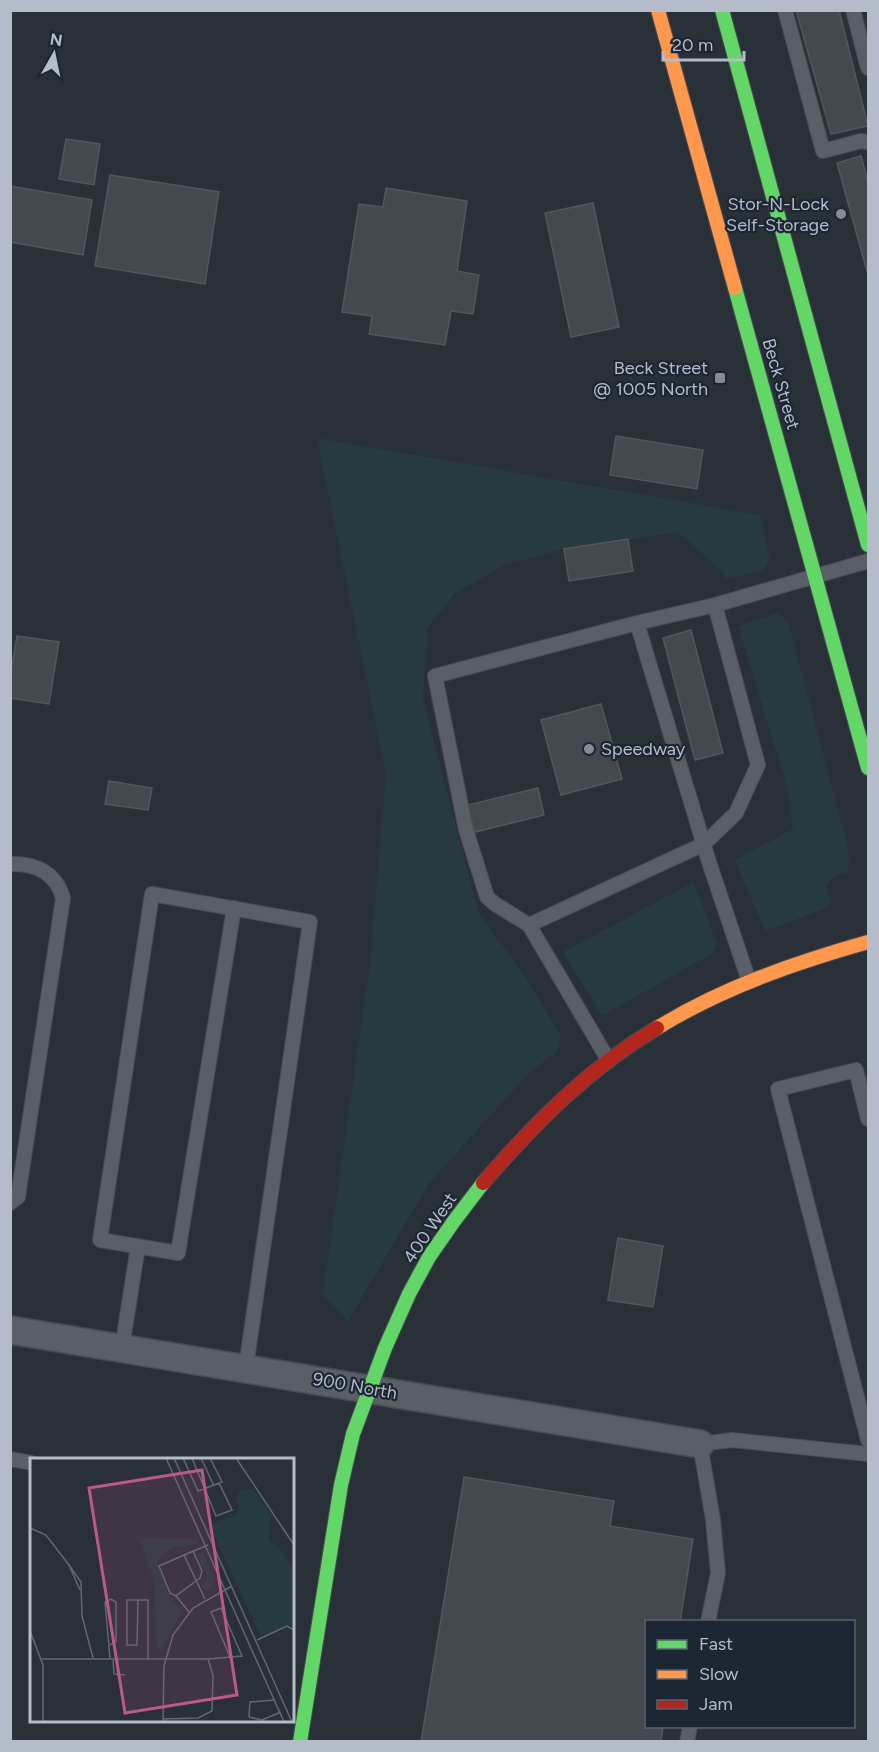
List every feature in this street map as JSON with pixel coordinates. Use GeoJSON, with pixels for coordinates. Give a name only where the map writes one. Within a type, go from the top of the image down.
{"type":"FeatureCollection","features":[{"type":"Feature","properties":{"kind":"main road","name":"Beck Street"},"geometry":{"type":"LineString","coordinates":[[658,10],[817,577],[868,768]]}},
{"type":"Feature","properties":{"kind":"main road"},"geometry":{"type":"LineString","coordinates":[[722,10],[868,545]]}},
{"type":"Feature","properties":{"kind":"main road","name":"400 West"},"geometry":{"type":"LineString","coordinates":[[300,1742],[348,1451],[389,1338],[409,1293],[432,1253],[459,1214],[490,1173],[525,1135],[565,1097],[644,1036],[749,981],[868,942]]}},
{"type":"Feature","properties":{"kind":"street","name":"900 North"},"geometry":{"type":"LineString","coordinates":[[10,1329],[700,1444]]}},
{"type":"Feature","properties":{"kind":"lane"},"geometry":{"type":"LineString","coordinates":[[785,10],[823,151],[861,141],[868,142]]}},
{"type":"Feature","properties":{"kind":"lane"},"geometry":{"type":"LineString","coordinates":[[853,10],[868,68]]}},
{"type":"Feature","properties":{"kind":"lane"},"geometry":{"type":"LineString","coordinates":[[609,1061],[529,925],[495,904],[488,897],[466,830],[435,676],[715,605],[868,561]]}},
{"type":"Feature","properties":{"kind":"lane"},"geometry":{"type":"LineString","coordinates":[[529,925],[704,844],[736,813],[758,765],[715,605]]}},
{"type":"Feature","properties":{"kind":"lane"},"geometry":{"type":"LineString","coordinates":[[637,623],[704,844],[749,981]]}},
{"type":"Feature","properties":{"kind":"lane"},"geometry":{"type":"LineString","coordinates":[[10,864],[34,865],[59,885],[63,898],[18,1197],[10,1203]]}},
{"type":"Feature","properties":{"kind":"lane"},"geometry":{"type":"LineString","coordinates":[[234,908],[178,1253],[100,1240],[152,894],[234,908],[310,922],[246,1367]]}},
{"type":"Feature","properties":{"kind":"lane"},"geometry":{"type":"LineString","coordinates":[[868,1119],[856,1070],[778,1089],[868,1440]]}},
{"type":"Feature","properties":{"kind":"lane"},"geometry":{"type":"LineString","coordinates":[[122,1348],[138,1246]]}},
{"type":"Feature","properties":{"kind":"lane"},"geometry":{"type":"LineString","coordinates":[[708,1620],[717,1573],[713,1520],[700,1444],[732,1440],[868,1454]]}},
{"type":"Feature","properties":{"kind":"lane"},"geometry":{"type":"LineString","coordinates":[[10,1459],[30,1462]]}},
{"type":"Feature","properties":{"kind":"green space"},"geometry":{"type":"Polygon","coordinates":[[[317,438],[760,515],[770,560],[763,570],[726,579],[724,573],[678,532],[564,549],[505,565],[454,594],[427,629],[423,700],[479,914],[523,973],[561,1036],[557,1052],[530,1072],[430,1182],[348,1321],[323,1295],[371,956],[386,773],[317,438]]]}},
{"type":"Feature","properties":{"kind":"green space"},"geometry":{"type":"Polygon","coordinates":[[[778,613],[788,621],[848,848],[849,861],[847,873],[836,876],[825,891],[832,901],[827,908],[765,931],[735,860],[793,829],[789,793],[738,626],[778,613]]]}},
{"type":"Feature","properties":{"kind":"green space"},"geometry":{"type":"Polygon","coordinates":[[[694,882],[717,944],[713,953],[602,1016],[563,952],[694,882]]]}},
{"type":"Feature","properties":{"kind":"building"},"geometry":{"type":"Polygon","coordinates":[[[796,10],[839,10],[868,126],[831,134],[796,10]]]}},
{"type":"Feature","properties":{"kind":"building"},"geometry":{"type":"Polygon","coordinates":[[[66,139],[100,144],[94,185],[59,179],[66,139]]]}},
{"type":"Feature","properties":{"kind":"building"},"geometry":{"type":"Polygon","coordinates":[[[861,156],[868,182],[868,275],[837,163],[861,156]]]}},
{"type":"Feature","properties":{"kind":"building"},"geometry":{"type":"Polygon","coordinates":[[[110,175],[219,192],[205,284],[95,266],[110,175]]]}},
{"type":"Feature","properties":{"kind":"building"},"geometry":{"type":"Polygon","coordinates":[[[10,186],[92,200],[83,255],[10,242],[10,186]]]}},
{"type":"Feature","properties":{"kind":"building"},"geometry":{"type":"Polygon","coordinates":[[[386,188],[467,201],[457,271],[479,275],[473,314],[451,311],[445,345],[369,334],[372,316],[342,312],[359,204],[383,207],[386,188]]]}},
{"type":"Feature","properties":{"kind":"building"},"geometry":{"type":"Polygon","coordinates":[[[593,203],[619,327],[571,337],[545,213],[593,203]]]}},
{"type":"Feature","properties":{"kind":"building"},"geometry":{"type":"Polygon","coordinates":[[[616,436],[703,450],[697,489],[610,475],[616,436]]]}},
{"type":"Feature","properties":{"kind":"building"},"geometry":{"type":"Polygon","coordinates":[[[628,539],[633,571],[569,581],[564,549],[628,539]]]}},
{"type":"Feature","properties":{"kind":"building"},"geometry":{"type":"Polygon","coordinates":[[[691,630],[723,753],[695,760],[663,638],[691,630]]]}},
{"type":"Feature","properties":{"kind":"building"},"geometry":{"type":"Polygon","coordinates":[[[17,636],[59,642],[49,704],[10,698],[10,677],[17,636]]]}},
{"type":"Feature","properties":{"kind":"building"},"geometry":{"type":"Polygon","coordinates":[[[601,704],[622,779],[561,795],[541,720],[601,704]]]}},
{"type":"Feature","properties":{"kind":"building"},"geometry":{"type":"Polygon","coordinates":[[[109,781],[152,788],[148,810],[105,804],[109,781]]]}},
{"type":"Feature","properties":{"kind":"building"},"geometry":{"type":"Polygon","coordinates":[[[538,788],[544,815],[475,832],[468,805],[538,788]]]}},
{"type":"Feature","properties":{"kind":"building"},"geometry":{"type":"Polygon","coordinates":[[[618,1238],[663,1246],[653,1307],[608,1300],[618,1238]]]}},
{"type":"Feature","properties":{"kind":"building"},"geometry":{"type":"Polygon","coordinates":[[[464,1477],[614,1501],[610,1526],[693,1539],[680,1620],[645,1620],[645,1728],[663,1728],[661,1742],[421,1742],[464,1477]]]}},
{"type":"Feature","properties":{"kind":"traffic: fast"},"geometry":{"type":"LineString","coordinates":[[722,10],[868,545]]}},
{"type":"Feature","properties":{"kind":"traffic: fast"},"geometry":{"type":"LineString","coordinates":[[735,288],[868,768]]}},
{"type":"Feature","properties":{"kind":"traffic: fast"},"geometry":{"type":"LineString","coordinates":[[300,1742],[341,1485],[353,1434],[385,1348],[409,1294],[429,1257],[483,1183]]}},
{"type":"Feature","properties":{"kind":"traffic: slow"},"geometry":{"type":"LineString","coordinates":[[658,10],[735,288]]}},
{"type":"Feature","properties":{"kind":"traffic: slow"},"geometry":{"type":"LineString","coordinates":[[657,1028],[707,1001],[759,978],[868,942]]}},
{"type":"Feature","properties":{"kind":"traffic: jam"},"geometry":{"type":"LineString","coordinates":[[483,1183],[564,1098],[608,1061],[657,1028]]}},
{"type":"Feature","properties":{"kind":"place","name":"Stor-N-Lock Self-Storage"},"geometry":{"type":"Point","coordinates":[841,214]}},
{"type":"Feature","properties":{"kind":"place","name":"Beck Street @ 1005 North"},"geometry":{"type":"Point","coordinates":[720,378]}},
{"type":"Feature","properties":{"kind":"place","name":"Speedway"},"geometry":{"type":"Point","coordinates":[589,749]}}]}
